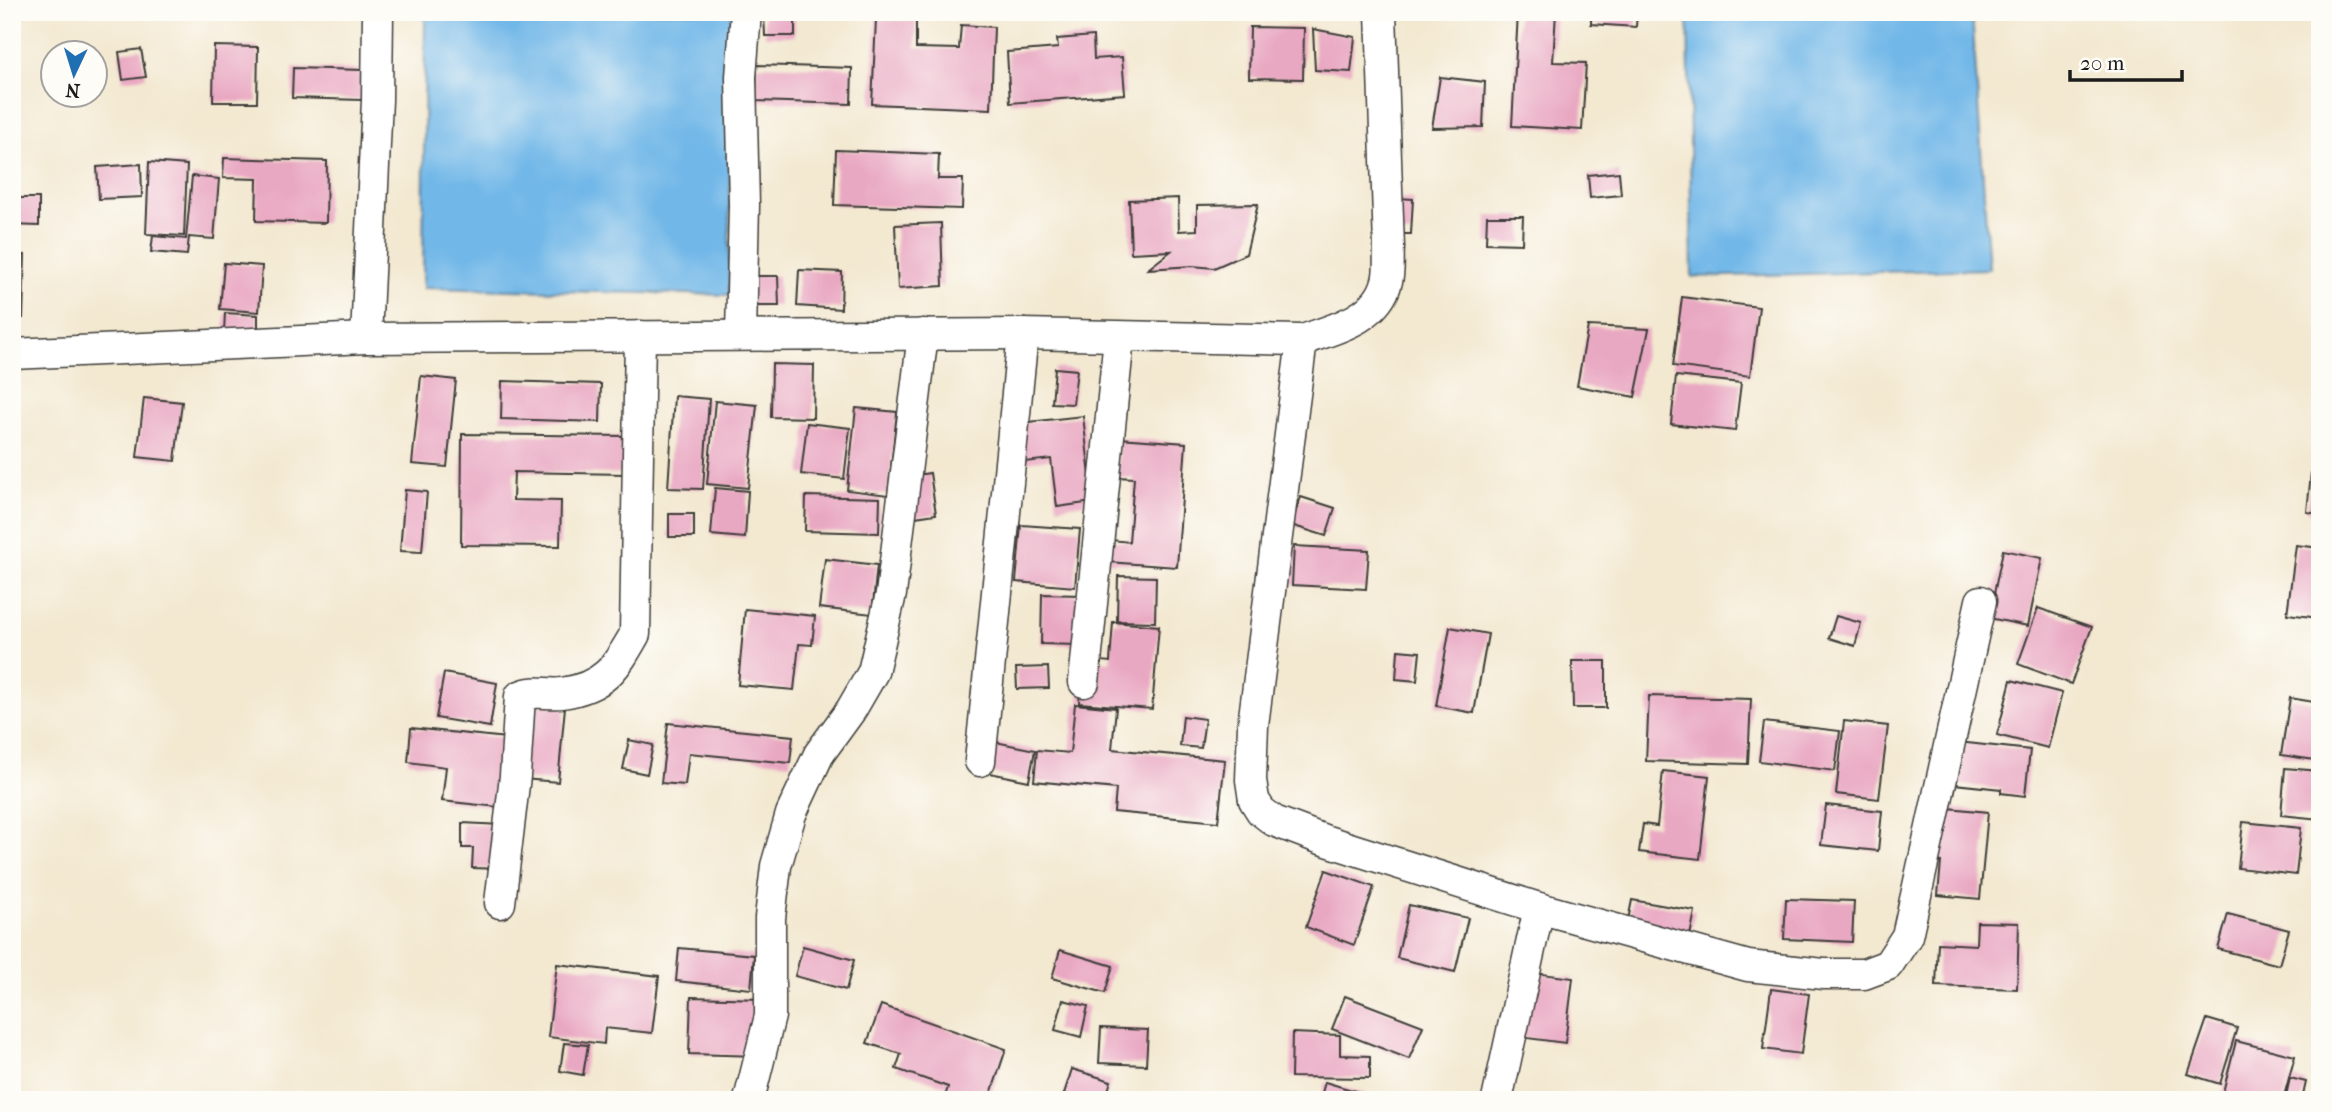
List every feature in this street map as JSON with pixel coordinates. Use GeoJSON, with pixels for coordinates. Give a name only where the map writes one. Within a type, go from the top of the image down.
{"type":"FeatureCollection","features":[{"type":"Feature","properties":{"kind":"street"},"geometry":{"type":"LineString","coordinates":[[366,338],[377,100],[378,12]]}},
{"type":"Feature","properties":{"kind":"street"},"geometry":{"type":"LineString","coordinates":[[741,335],[744,205],[741,77],[746,12]]}},
{"type":"Feature","properties":{"kind":"street"},"geometry":{"type":"LineString","coordinates":[[12,354],[366,338],[1023,334],[1302,340],[1339,327],[1364,314],[1379,301],[1388,280],[1381,12]]}},
{"type":"Feature","properties":{"kind":"street"},"geometry":{"type":"LineString","coordinates":[[750,1100],[770,1016],[771,918],[776,866],[791,814],[819,754],[851,710],[873,672],[891,594],[923,334]]}},
{"type":"Feature","properties":{"kind":"street"},"geometry":{"type":"LineString","coordinates":[[981,761],[1023,334]]}},
{"type":"Feature","properties":{"kind":"street"},"geometry":{"type":"LineString","coordinates":[[499,903],[515,776],[520,696],[531,691],[562,693],[598,682],[617,666],[635,634],[640,336]]}},
{"type":"Feature","properties":{"kind":"street"},"geometry":{"type":"LineString","coordinates":[[1084,682],[1119,338]]}},
{"type":"Feature","properties":{"kind":"street"},"geometry":{"type":"LineString","coordinates":[[1302,340],[1253,725],[1251,780],[1254,800],[1261,811],[1274,821],[1311,836],[1539,908],[1748,966],[1864,974],[1888,965],[1907,936],[1981,600]]}},
{"type":"Feature","properties":{"kind":"street"},"geometry":{"type":"LineString","coordinates":[[1497,1100],[1539,908]]}},
{"type":"Feature","properties":{"kind":"water"},"geometry":{"type":"Polygon","coordinates":[[[425,12],[731,12],[729,295],[423,288],[425,12]]]}},
{"type":"Feature","properties":{"kind":"water"},"geometry":{"type":"Polygon","coordinates":[[[1688,12],[1972,12],[1989,269],[1692,277],[1688,12]]]}},
{"type":"Feature","properties":{"kind":"building"},"geometry":{"type":"Polygon","coordinates":[[[764,12],[795,12],[795,36],[765,36],[764,12]]]}},
{"type":"Feature","properties":{"kind":"building"},"geometry":{"type":"Polygon","coordinates":[[[1518,12],[1556,12],[1553,62],[1586,63],[1582,130],[1512,126],[1518,12]]]}},
{"type":"Feature","properties":{"kind":"building"},"geometry":{"type":"Polygon","coordinates":[[[1591,12],[1637,12],[1636,27],[1591,24],[1591,12]]]}},
{"type":"Feature","properties":{"kind":"building"},"geometry":{"type":"Polygon","coordinates":[[[876,19],[916,20],[916,48],[959,49],[961,25],[994,27],[991,109],[872,104],[876,19]]]}},
{"type":"Feature","properties":{"kind":"building"},"geometry":{"type":"Polygon","coordinates":[[[1250,27],[1304,28],[1303,79],[1249,78],[1250,27]]]}},
{"type":"Feature","properties":{"kind":"building"},"geometry":{"type":"Polygon","coordinates":[[[1313,29],[1355,37],[1351,72],[1315,70],[1313,29]]]}},
{"type":"Feature","properties":{"kind":"building"},"geometry":{"type":"Polygon","coordinates":[[[1093,36],[1094,59],[1122,57],[1125,94],[1010,103],[1007,52],[1058,48],[1057,39],[1093,36]]]}},
{"type":"Feature","properties":{"kind":"building"},"geometry":{"type":"Polygon","coordinates":[[[214,46],[258,47],[257,102],[213,102],[214,46]]]}},
{"type":"Feature","properties":{"kind":"building"},"geometry":{"type":"Polygon","coordinates":[[[141,49],[146,77],[123,80],[119,52],[141,49]]]}},
{"type":"Feature","properties":{"kind":"building"},"geometry":{"type":"Polygon","coordinates":[[[757,65],[852,68],[851,104],[756,101],[757,65]]]}},
{"type":"Feature","properties":{"kind":"building"},"geometry":{"type":"Polygon","coordinates":[[[293,68],[363,70],[362,100],[292,98],[293,68]]]}},
{"type":"Feature","properties":{"kind":"building"},"geometry":{"type":"Polygon","coordinates":[[[1440,77],[1485,82],[1483,127],[1432,128],[1440,77]]]}},
{"type":"Feature","properties":{"kind":"building"},"geometry":{"type":"Polygon","coordinates":[[[12,141],[21,142],[15,195],[12,194],[12,141]]]}},
{"type":"Feature","properties":{"kind":"building"},"geometry":{"type":"Polygon","coordinates":[[[836,150],[939,154],[938,179],[963,179],[962,209],[834,205],[836,150]]]}},
{"type":"Feature","properties":{"kind":"building"},"geometry":{"type":"Polygon","coordinates":[[[224,158],[327,161],[326,223],[256,221],[257,179],[223,178],[224,158]]]}},
{"type":"Feature","properties":{"kind":"building"},"geometry":{"type":"Polygon","coordinates":[[[149,162],[187,165],[184,236],[146,234],[149,162]]]}},
{"type":"Feature","properties":{"kind":"building"},"geometry":{"type":"Polygon","coordinates":[[[141,164],[142,197],[99,199],[97,167],[141,164]]]}},
{"type":"Feature","properties":{"kind":"building"},"geometry":{"type":"Polygon","coordinates":[[[1619,172],[1621,195],[1590,198],[1588,175],[1619,172]]]}},
{"type":"Feature","properties":{"kind":"building"},"geometry":{"type":"Polygon","coordinates":[[[192,176],[219,179],[214,239],[189,237],[187,255],[151,252],[153,236],[186,239],[192,176]]]}},
{"type":"Feature","properties":{"kind":"building"},"geometry":{"type":"Polygon","coordinates":[[[12,198],[39,198],[39,226],[12,225],[12,198]]]}},
{"type":"Feature","properties":{"kind":"building"},"geometry":{"type":"Polygon","coordinates":[[[1178,198],[1179,231],[1197,230],[1197,205],[1258,204],[1246,254],[1214,268],[1192,266],[1148,269],[1171,251],[1131,253],[1129,200],[1178,198]]]}},
{"type":"Feature","properties":{"kind":"building"},"geometry":{"type":"Polygon","coordinates":[[[1398,198],[1413,199],[1411,234],[1396,234],[1398,198]]]}},
{"type":"Feature","properties":{"kind":"building"},"geometry":{"type":"Polygon","coordinates":[[[1487,216],[1523,216],[1522,244],[1486,243],[1487,216]]]}},
{"type":"Feature","properties":{"kind":"building"},"geometry":{"type":"Polygon","coordinates":[[[941,223],[943,286],[898,289],[895,225],[941,223]]]}},
{"type":"Feature","properties":{"kind":"building"},"geometry":{"type":"Polygon","coordinates":[[[12,254],[25,255],[23,318],[12,318],[12,254]]]}},
{"type":"Feature","properties":{"kind":"building"},"geometry":{"type":"Polygon","coordinates":[[[224,263],[262,266],[259,312],[220,309],[224,263]]]}},
{"type":"Feature","properties":{"kind":"building"},"geometry":{"type":"Polygon","coordinates":[[[799,270],[842,272],[841,309],[797,306],[799,270]]]}},
{"type":"Feature","properties":{"kind":"building"},"geometry":{"type":"Polygon","coordinates":[[[751,276],[778,276],[779,306],[752,306],[751,276]]]}},
{"type":"Feature","properties":{"kind":"building"},"geometry":{"type":"Polygon","coordinates":[[[1682,297],[1759,307],[1750,376],[1673,366],[1682,297]]]}},
{"type":"Feature","properties":{"kind":"building"},"geometry":{"type":"Polygon","coordinates":[[[225,313],[258,315],[258,334],[224,332],[225,313]]]}},
{"type":"Feature","properties":{"kind":"building"},"geometry":{"type":"Polygon","coordinates":[[[1588,326],[1649,329],[1635,397],[1577,386],[1588,326]]]}},
{"type":"Feature","properties":{"kind":"building"},"geometry":{"type":"Polygon","coordinates":[[[772,364],[814,365],[813,418],[771,417],[772,364]]]}},
{"type":"Feature","properties":{"kind":"building"},"geometry":{"type":"Polygon","coordinates":[[[1055,368],[1077,370],[1073,404],[1052,403],[1055,368]]]}},
{"type":"Feature","properties":{"kind":"building"},"geometry":{"type":"Polygon","coordinates":[[[421,376],[456,380],[447,467],[412,464],[421,376]]]}},
{"type":"Feature","properties":{"kind":"building"},"geometry":{"type":"Polygon","coordinates":[[[1676,376],[1741,383],[1735,431],[1671,424],[1676,376]]]}},
{"type":"Feature","properties":{"kind":"building"},"geometry":{"type":"Polygon","coordinates":[[[502,381],[601,384],[600,422],[501,419],[502,381]]]}},
{"type":"Feature","properties":{"kind":"building"},"geometry":{"type":"Polygon","coordinates":[[[674,396],[709,399],[703,489],[668,488],[674,396]]]}},
{"type":"Feature","properties":{"kind":"building"},"geometry":{"type":"Polygon","coordinates":[[[144,398],[182,402],[175,461],[137,457],[144,398]]]}},
{"type":"Feature","properties":{"kind":"building"},"geometry":{"type":"Polygon","coordinates":[[[715,401],[757,405],[748,488],[707,484],[715,401]]]}},
{"type":"Feature","properties":{"kind":"building"},"geometry":{"type":"Polygon","coordinates":[[[856,408],[897,412],[888,495],[847,490],[856,408]]]}},
{"type":"Feature","properties":{"kind":"building"},"geometry":{"type":"Polygon","coordinates":[[[1083,416],[1093,502],[1057,507],[1051,459],[1025,462],[1020,423],[1083,416]]]}},
{"type":"Feature","properties":{"kind":"building"},"geometry":{"type":"Polygon","coordinates":[[[807,423],[850,428],[844,479],[801,474],[807,423]]]}},
{"type":"Feature","properties":{"kind":"building"},"geometry":{"type":"Polygon","coordinates":[[[462,434],[625,436],[625,474],[514,472],[513,500],[561,501],[560,546],[461,545],[462,434]]]}},
{"type":"Feature","properties":{"kind":"building"},"geometry":{"type":"Polygon","coordinates":[[[1119,438],[1186,443],[1177,567],[1093,561],[1094,538],[1129,542],[1134,478],[1117,477],[1119,438]]]}},
{"type":"Feature","properties":{"kind":"building"},"geometry":{"type":"Polygon","coordinates":[[[930,473],[936,514],[915,517],[910,476],[930,473]]]}},
{"type":"Feature","properties":{"kind":"building"},"geometry":{"type":"Polygon","coordinates":[[[2311,473],[2320,474],[2320,514],[2307,512],[2311,473]]]}},
{"type":"Feature","properties":{"kind":"building"},"geometry":{"type":"Polygon","coordinates":[[[715,488],[748,491],[745,538],[711,535],[715,488]]]}},
{"type":"Feature","properties":{"kind":"building"},"geometry":{"type":"Polygon","coordinates":[[[405,490],[427,492],[422,552],[400,551],[405,490]]]}},
{"type":"Feature","properties":{"kind":"building"},"geometry":{"type":"Polygon","coordinates":[[[806,496],[880,498],[879,533],[805,531],[806,496]]]}},
{"type":"Feature","properties":{"kind":"building"},"geometry":{"type":"Polygon","coordinates":[[[1301,497],[1335,508],[1326,536],[1291,525],[1301,497]]]}},
{"type":"Feature","properties":{"kind":"building"},"geometry":{"type":"Polygon","coordinates":[[[669,514],[694,514],[694,537],[669,537],[669,514]]]}},
{"type":"Feature","properties":{"kind":"building"},"geometry":{"type":"Polygon","coordinates":[[[1021,525],[1080,529],[1075,587],[1016,582],[1021,525]]]}},
{"type":"Feature","properties":{"kind":"building"},"geometry":{"type":"Polygon","coordinates":[[[2296,545],[2320,548],[2320,618],[2287,614],[2296,545]]]}},
{"type":"Feature","properties":{"kind":"building"},"geometry":{"type":"Polygon","coordinates":[[[1294,546],[1369,550],[1366,589],[1292,585],[1294,546]]]}},
{"type":"Feature","properties":{"kind":"building"},"geometry":{"type":"Polygon","coordinates":[[[2003,550],[2042,558],[2028,626],[1989,618],[2003,550]]]}},
{"type":"Feature","properties":{"kind":"building"},"geometry":{"type":"Polygon","coordinates":[[[825,559],[877,565],[872,614],[819,608],[825,559]]]}},
{"type":"Feature","properties":{"kind":"building"},"geometry":{"type":"Polygon","coordinates":[[[1118,576],[1156,577],[1155,622],[1117,621],[1118,576]]]}},
{"type":"Feature","properties":{"kind":"building"},"geometry":{"type":"Polygon","coordinates":[[[1042,594],[1080,595],[1079,645],[1041,644],[1042,594]]]}},
{"type":"Feature","properties":{"kind":"building"},"geometry":{"type":"Polygon","coordinates":[[[2038,608],[2092,627],[2071,684],[2018,664],[2038,608]]]}},
{"type":"Feature","properties":{"kind":"building"},"geometry":{"type":"Polygon","coordinates":[[[745,609],[815,616],[812,645],[799,644],[794,690],[738,685],[745,609]]]}},
{"type":"Feature","properties":{"kind":"building"},"geometry":{"type":"Polygon","coordinates":[[[1836,616],[1861,623],[1855,646],[1829,638],[1836,616]]]}},
{"type":"Feature","properties":{"kind":"building"},"geometry":{"type":"Polygon","coordinates":[[[1113,622],[1159,626],[1152,709],[1079,703],[1082,659],[1110,662],[1113,622]]]}},
{"type":"Feature","properties":{"kind":"building"},"geometry":{"type":"Polygon","coordinates":[[[1450,627],[1488,634],[1474,713],[1436,706],[1450,627]]]}},
{"type":"Feature","properties":{"kind":"building"},"geometry":{"type":"Polygon","coordinates":[[[1398,650],[1420,652],[1417,681],[1396,679],[1398,650]]]}},
{"type":"Feature","properties":{"kind":"building"},"geometry":{"type":"Polygon","coordinates":[[[1572,661],[1606,661],[1606,708],[1573,708],[1572,661]]]}},
{"type":"Feature","properties":{"kind":"building"},"geometry":{"type":"Polygon","coordinates":[[[1048,667],[1049,688],[1017,689],[1016,668],[1048,667]]]}},
{"type":"Feature","properties":{"kind":"building"},"geometry":{"type":"Polygon","coordinates":[[[444,673],[497,683],[490,727],[436,718],[444,673]]]}},
{"type":"Feature","properties":{"kind":"building"},"geometry":{"type":"Polygon","coordinates":[[[2011,680],[2062,693],[2048,748],[1997,735],[2011,680]]]}},
{"type":"Feature","properties":{"kind":"building"},"geometry":{"type":"Polygon","coordinates":[[[1649,696],[1751,699],[1748,764],[1646,761],[1649,696]]]}},
{"type":"Feature","properties":{"kind":"building"},"geometry":{"type":"Polygon","coordinates":[[[2290,698],[2320,703],[2320,747],[2317,747],[2315,760],[2281,755],[2290,698]]]}},
{"type":"Feature","properties":{"kind":"building"},"geometry":{"type":"Polygon","coordinates":[[[529,704],[565,707],[558,782],[523,779],[529,704]]]}},
{"type":"Feature","properties":{"kind":"building"},"geometry":{"type":"Polygon","coordinates":[[[1075,704],[1116,708],[1112,749],[1225,760],[1218,822],[1114,812],[1116,789],[1034,781],[1037,750],[1070,753],[1075,704]]]}},
{"type":"Feature","properties":{"kind":"building"},"geometry":{"type":"Polygon","coordinates":[[[1183,716],[1205,719],[1201,748],[1180,746],[1183,716]]]}},
{"type":"Feature","properties":{"kind":"building"},"geometry":{"type":"Polygon","coordinates":[[[1844,721],[1888,726],[1879,799],[1836,794],[1844,721]]]}},
{"type":"Feature","properties":{"kind":"building"},"geometry":{"type":"Polygon","coordinates":[[[1764,722],[1840,731],[1835,771],[1759,761],[1764,722]]]}},
{"type":"Feature","properties":{"kind":"building"},"geometry":{"type":"Polygon","coordinates":[[[668,723],[793,736],[790,763],[689,753],[685,785],[661,783],[668,723]]]}},
{"type":"Feature","properties":{"kind":"building"},"geometry":{"type":"Polygon","coordinates":[[[411,728],[516,739],[508,808],[442,801],[446,767],[408,762],[411,728]]]}},
{"type":"Feature","properties":{"kind":"building"},"geometry":{"type":"Polygon","coordinates":[[[981,739],[1035,750],[1029,781],[975,770],[981,739]]]}},
{"type":"Feature","properties":{"kind":"building"},"geometry":{"type":"Polygon","coordinates":[[[629,740],[653,745],[647,774],[623,769],[629,740]]]}},
{"type":"Feature","properties":{"kind":"building"},"geometry":{"type":"Polygon","coordinates":[[[1949,741],[2030,750],[2025,796],[2001,793],[2001,789],[1945,783],[1949,741]]]}},
{"type":"Feature","properties":{"kind":"building"},"geometry":{"type":"Polygon","coordinates":[[[2285,768],[2320,771],[2320,819],[2281,815],[2285,768]]]}},
{"type":"Feature","properties":{"kind":"building"},"geometry":{"type":"Polygon","coordinates":[[[1663,771],[1709,776],[1700,859],[1639,852],[1643,824],[1657,826],[1663,771]]]}},
{"type":"Feature","properties":{"kind":"building"},"geometry":{"type":"Polygon","coordinates":[[[1826,805],[1882,811],[1878,851],[1821,845],[1826,805]]]}},
{"type":"Feature","properties":{"kind":"building"},"geometry":{"type":"Polygon","coordinates":[[[1928,806],[1988,812],[1980,899],[1938,895],[1941,862],[1923,860],[1928,806]]]}},
{"type":"Feature","properties":{"kind":"building"},"geometry":{"type":"Polygon","coordinates":[[[2243,822],[2301,828],[2296,875],[2238,868],[2243,822]]]}},
{"type":"Feature","properties":{"kind":"building"},"geometry":{"type":"Polygon","coordinates":[[[462,823],[502,825],[501,869],[472,868],[473,848],[462,848],[462,823]]]}},
{"type":"Feature","properties":{"kind":"building"},"geometry":{"type":"Polygon","coordinates":[[[1326,870],[1374,887],[1354,945],[1306,927],[1326,870]]]}},
{"type":"Feature","properties":{"kind":"building"},"geometry":{"type":"Polygon","coordinates":[[[1786,899],[1854,901],[1852,942],[1784,939],[1786,899]]]}},
{"type":"Feature","properties":{"kind":"building"},"geometry":{"type":"Polygon","coordinates":[[[1632,900],[1695,911],[1688,946],[1625,935],[1632,900]]]}},
{"type":"Feature","properties":{"kind":"building"},"geometry":{"type":"Polygon","coordinates":[[[1409,905],[1468,918],[1455,972],[1397,958],[1409,905]]]}},
{"type":"Feature","properties":{"kind":"building"},"geometry":{"type":"Polygon","coordinates":[[[2228,914],[2289,930],[2279,965],[2218,949],[2228,914]]]}},
{"type":"Feature","properties":{"kind":"building"},"geometry":{"type":"Polygon","coordinates":[[[1977,922],[2019,923],[2017,989],[1936,986],[1938,943],[1976,945],[1977,922]]]}},
{"type":"Feature","properties":{"kind":"building"},"geometry":{"type":"Polygon","coordinates":[[[803,946],[854,960],[846,990],[795,976],[803,946]]]}},
{"type":"Feature","properties":{"kind":"building"},"geometry":{"type":"Polygon","coordinates":[[[679,948],[754,955],[751,989],[676,981],[679,948]]]}},
{"type":"Feature","properties":{"kind":"building"},"geometry":{"type":"Polygon","coordinates":[[[1060,950],[1113,966],[1105,993],[1052,978],[1060,950]]]}},
{"type":"Feature","properties":{"kind":"building"},"geometry":{"type":"Polygon","coordinates":[[[557,964],[659,976],[652,1033],[605,1028],[604,1044],[548,1037],[557,964]]]}},
{"type":"Feature","properties":{"kind":"building"},"geometry":{"type":"Polygon","coordinates":[[[1527,972],[1573,978],[1565,1043],[1519,1037],[1527,972]]]}},
{"type":"Feature","properties":{"kind":"building"},"geometry":{"type":"Polygon","coordinates":[[[1771,989],[1809,994],[1801,1054],[1763,1049],[1771,989]]]}},
{"type":"Feature","properties":{"kind":"building"},"geometry":{"type":"Polygon","coordinates":[[[1345,996],[1423,1026],[1409,1059],[1332,1029],[1345,996]]]}},
{"type":"Feature","properties":{"kind":"building"},"geometry":{"type":"Polygon","coordinates":[[[691,997],[761,999],[760,1056],[689,1054],[691,997]]]}},
{"type":"Feature","properties":{"kind":"building"},"geometry":{"type":"Polygon","coordinates":[[[1063,1000],[1088,1006],[1081,1037],[1055,1030],[1063,1000]]]}},
{"type":"Feature","properties":{"kind":"building"},"geometry":{"type":"Polygon","coordinates":[[[881,1005],[1006,1049],[989,1100],[944,1100],[948,1087],[896,1069],[901,1054],[867,1043],[881,1005]]]}},
{"type":"Feature","properties":{"kind":"building"},"geometry":{"type":"Polygon","coordinates":[[[2207,1019],[2237,1028],[2220,1084],[2188,1074],[2207,1019]]]}},
{"type":"Feature","properties":{"kind":"building"},"geometry":{"type":"Polygon","coordinates":[[[1101,1028],[1148,1030],[1146,1065],[1099,1063],[1101,1028]]]}},
{"type":"Feature","properties":{"kind":"building"},"geometry":{"type":"Polygon","coordinates":[[[1292,1033],[1340,1035],[1340,1055],[1370,1056],[1370,1078],[1291,1077],[1292,1033]]]}},
{"type":"Feature","properties":{"kind":"building"},"geometry":{"type":"Polygon","coordinates":[[[2236,1041],[2295,1056],[2283,1100],[2236,1100],[2222,1096],[2236,1041]]]}},
{"type":"Feature","properties":{"kind":"building"},"geometry":{"type":"Polygon","coordinates":[[[564,1043],[588,1045],[583,1075],[560,1071],[564,1043]]]}},
{"type":"Feature","properties":{"kind":"building"},"geometry":{"type":"Polygon","coordinates":[[[1072,1069],[1111,1081],[1105,1100],[1062,1100],[1072,1069]]]}},
{"type":"Feature","properties":{"kind":"building"},"geometry":{"type":"Polygon","coordinates":[[[2290,1078],[2306,1082],[2302,1100],[2285,1100],[2290,1078]]]}},
{"type":"Feature","properties":{"kind":"building"},"geometry":{"type":"Polygon","coordinates":[[[1325,1082],[1365,1094],[1364,1100],[1320,1100],[1325,1082]]]}}]}
